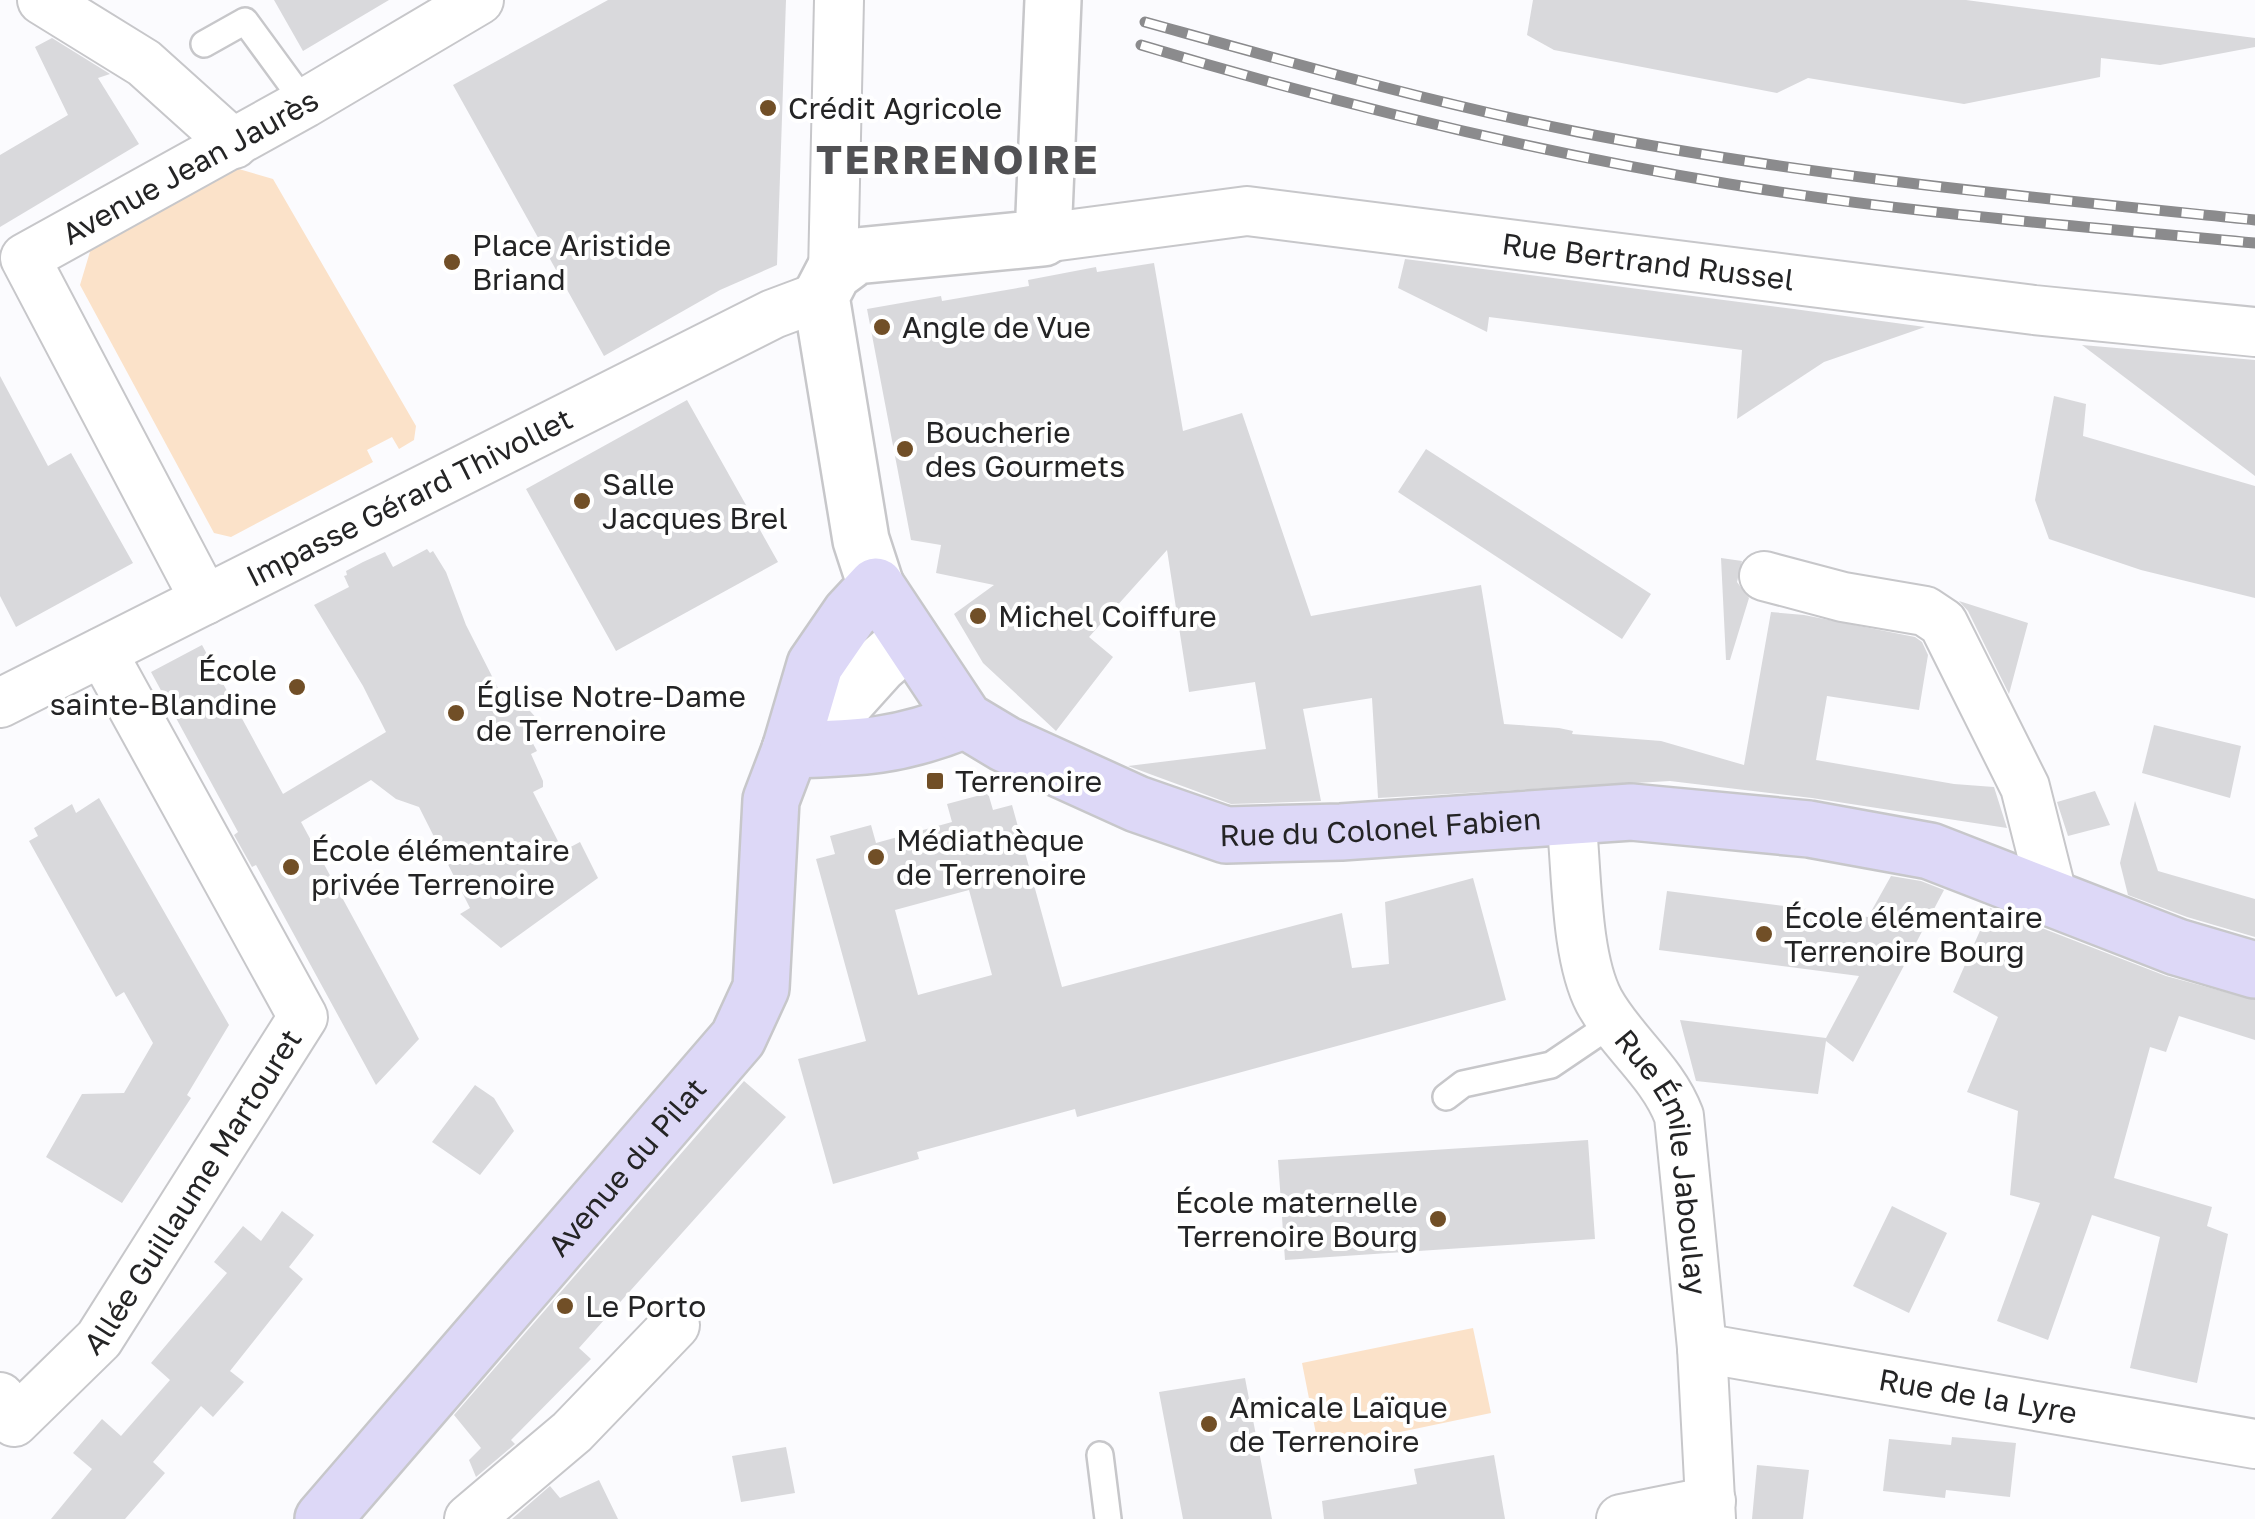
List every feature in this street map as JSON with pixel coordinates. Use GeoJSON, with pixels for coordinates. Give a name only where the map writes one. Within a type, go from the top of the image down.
{"type":"FeatureCollection","features":[{"type":"Feature","properties":{"kind":"main road","name":"Rue du Colonel Fabien"},"geometry":{"type":"LineString","coordinates":[[876,586],[965,720],[1005,744],[1104,789],[1226,834],[1340,832],[1631,812],[1809,829],[1930,851],[2177,947],[2255,970]]}},
{"type":"Feature","properties":{"kind":"main road","name":"Avenue du Pilat"},"geometry":{"type":"LineString","coordinates":[[323,1519],[738,1038],[760,988],[771,800],[814,665],[850,614],[876,586]]}},
{"type":"Feature","properties":{"kind":"main road"},"geometry":{"type":"LineString","coordinates":[[790,750],[872,748],[915,739],[965,720]]}},
{"type":"Feature","properties":{"kind":"street","name":"Avenue Jean Jaurès"},"geometry":{"type":"LineString","coordinates":[[205,600],[26,258],[305,104],[479,0]]}},
{"type":"Feature","properties":{"kind":"street"},"geometry":{"type":"LineString","coordinates":[[827,285],[839,0]]}},
{"type":"Feature","properties":{"kind":"street"},"geometry":{"type":"LineString","coordinates":[[827,285],[856,256],[1043,238],[1053,0]]}},
{"type":"Feature","properties":{"kind":"street"},"geometry":{"type":"LineString","coordinates":[[47,3],[144,62],[234,144]]}},
{"type":"Feature","properties":{"kind":"street","name":"Rue Bertrand Russel"},"geometry":{"type":"LineString","coordinates":[[1043,238],[1247,211],[1995,305],[2255,332]]}},
{"type":"Feature","properties":{"kind":"street","name":"Rue du Colonel Fabien"},"geometry":{"type":"LineString","coordinates":[[827,285],[861,540],[876,586]]}},
{"type":"Feature","properties":{"kind":"street","name":"Impasse Gérard Thivollet"},"geometry":{"type":"LineString","coordinates":[[0,704],[827,285]]}},
{"type":"Feature","properties":{"kind":"street"},"geometry":{"type":"LineString","coordinates":[[1764,576],[1843,597],[1924,612],[1943,623],[2025,786],[2053,898]]}},
{"type":"Feature","properties":{"kind":"street"},"geometry":{"type":"LineString","coordinates":[[790,750],[842,706],[879,664],[910,638]]}},
{"type":"Feature","properties":{"kind":"street","name":"Allée Guillaume Martouret"},"geometry":{"type":"LineString","coordinates":[[5,1418],[99,1339],[303,1017],[102,652]]}},
{"type":"Feature","properties":{"kind":"street","name":"Rue Émile Jaboulay"},"geometry":{"type":"LineString","coordinates":[[1572,816],[1588,974],[1613,1022],[1670,1092],[1678,1116],[1702,1348],[1711,1510]]}},
{"type":"Feature","properties":{"kind":"street"},"geometry":{"type":"LineString","coordinates":[[469,1519],[572,1432],[675,1325]]}},
{"type":"Feature","properties":{"kind":"street","name":"Rue de la Lyre"},"geometry":{"type":"LineString","coordinates":[[1702,1348],[2255,1444]]}},
{"type":"Feature","properties":{"kind":"street"},"geometry":{"type":"LineString","coordinates":[[1621,1519],[1711,1510]]}},
{"type":"Feature","properties":{"kind":"lane"},"geometry":{"type":"LineString","coordinates":[[204,44],[245,21],[305,104]]}},
{"type":"Feature","properties":{"kind":"lane"},"geometry":{"type":"LineString","coordinates":[[1446,1096],[1463,1084],[1551,1065],[1613,1022]]}},
{"type":"Feature","properties":{"kind":"lane"},"geometry":{"type":"LineString","coordinates":[[1100,1455],[1108,1519]]}},
{"type":"Feature","properties":{"kind":"shaded area"},"geometry":{"type":"Polygon","coordinates":[[[232,167],[273,179],[416,426],[414,440],[399,449],[392,437],[367,450],[373,462],[231,537],[214,533],[80,285],[92,245],[232,167]]]}},
{"type":"Feature","properties":{"kind":"shaded area"},"geometry":{"type":"Polygon","coordinates":[[[1473,1328],[1491,1413],[1319,1449],[1302,1363],[1473,1328]]]}},
{"type":"Feature","properties":{"kind":"building"},"geometry":{"type":"Polygon","coordinates":[[[274,0],[389,0],[303,51],[274,0]]]}},
{"type":"Feature","properties":{"kind":"building"},"geometry":{"type":"Polygon","coordinates":[[[608,0],[786,0],[777,265],[720,290],[604,356],[453,85],[608,0]]]}},
{"type":"Feature","properties":{"kind":"building"},"geometry":{"type":"Polygon","coordinates":[[[1533,0],[1966,0],[2255,38],[2255,47],[2160,65],[2101,58],[2100,77],[1964,104],[1808,78],[1777,93],[1554,50],[1527,35],[1533,0]]]}},
{"type":"Feature","properties":{"kind":"building"},"geometry":{"type":"Polygon","coordinates":[[[52,38],[110,74],[98,78],[139,144],[0,227],[0,155],[68,115],[35,47],[52,38]]]}},
{"type":"Feature","properties":{"kind":"building"},"geometry":{"type":"Polygon","coordinates":[[[1405,259],[1925,327],[1824,362],[1737,419],[1742,350],[1489,317],[1487,332],[1398,288],[1405,259]]]}},
{"type":"Feature","properties":{"kind":"building"},"geometry":{"type":"Polygon","coordinates":[[[1154,263],[1183,431],[1242,413],[1311,616],[1481,585],[1504,724],[1661,741],[1744,765],[1771,612],[1915,637],[1928,655],[1919,710],[1827,696],[1816,760],[1954,784],[1994,787],[2007,828],[1670,781],[1378,798],[1372,698],[1303,709],[1321,801],[1231,804],[1128,766],[1266,749],[1255,682],[1189,692],[1167,550],[1089,637],[1113,657],[1056,731],[983,663],[954,614],[994,585],[936,573],[941,545],[911,540],[867,309],[1029,286],[1028,280],[1096,267],[1097,272],[1154,263]]]}},
{"type":"Feature","properties":{"kind":"building"},"geometry":{"type":"Polygon","coordinates":[[[2082,345],[2255,360],[2255,476],[2082,345]]]}},
{"type":"Feature","properties":{"kind":"building"},"geometry":{"type":"Polygon","coordinates":[[[0,376],[48,466],[71,453],[133,563],[16,627],[0,596],[0,376]]]}},
{"type":"Feature","properties":{"kind":"building"},"geometry":{"type":"Polygon","coordinates":[[[2054,396],[2086,404],[2083,436],[2255,486],[2255,598],[2141,570],[2049,539],[2035,500],[2054,396]]]}},
{"type":"Feature","properties":{"kind":"building"},"geometry":{"type":"Polygon","coordinates":[[[687,400],[778,562],[616,651],[526,489],[687,400]]]}},
{"type":"Feature","properties":{"kind":"building"},"geometry":{"type":"Polygon","coordinates":[[[1426,449],[1651,594],[1622,639],[1398,492],[1426,449]]]}},
{"type":"Feature","properties":{"kind":"building"},"geometry":{"type":"Polygon","coordinates":[[[427,549],[433,551],[446,572],[466,625],[502,696],[507,693],[514,705],[530,711],[539,721],[530,738],[537,751],[531,754],[543,787],[533,792],[563,851],[580,842],[598,878],[501,948],[460,914],[470,908],[419,807],[396,799],[371,780],[301,822],[419,1039],[376,1085],[256,865],[252,867],[234,835],[238,832],[151,672],[202,645],[283,794],[386,732],[314,605],[349,587],[346,571],[363,562],[385,552],[393,567],[427,549]]]}},
{"type":"Feature","properties":{"kind":"building"},"geometry":{"type":"Polygon","coordinates":[[[1721,558],[1742,561],[1737,582],[1749,598],[1730,660],[1726,660],[1721,558]]]}},
{"type":"Feature","properties":{"kind":"building"},"geometry":{"type":"Polygon","coordinates":[[[1959,601],[2028,623],[2009,694],[1968,611],[1959,601]]]}},
{"type":"Feature","properties":{"kind":"building"},"geometry":{"type":"Polygon","coordinates":[[[2154,725],[2241,746],[2230,798],[2142,773],[2154,725]]]}},
{"type":"Feature","properties":{"kind":"building"},"geometry":{"type":"Polygon","coordinates":[[[2095,791],[2110,825],[2068,836],[2057,802],[2095,791]]]}},
{"type":"Feature","properties":{"kind":"building"},"geometry":{"type":"Polygon","coordinates":[[[988,793],[993,810],[1012,805],[1062,987],[1342,913],[1352,968],[1389,964],[1385,902],[1473,878],[1506,1000],[1077,1117],[1075,1109],[917,1152],[919,1159],[833,1184],[798,1059],[866,1041],[816,859],[835,854],[830,836],[871,825],[876,843],[952,822],[947,804],[988,793]],[[969,890],[895,910],[918,995],[992,975],[969,890]]]}},
{"type":"Feature","properties":{"kind":"building"},"geometry":{"type":"Polygon","coordinates":[[[99,798],[229,1025],[187,1095],[191,1098],[122,1203],[46,1157],[82,1094],[124,1093],[153,1043],[124,992],[116,997],[29,841],[38,836],[34,828],[72,804],[76,813],[99,798]]]}},
{"type":"Feature","properties":{"kind":"building"},"geometry":{"type":"Polygon","coordinates":[[[2135,801],[2158,871],[2255,899],[2255,937],[2128,895],[2120,863],[2135,801]]]}},
{"type":"Feature","properties":{"kind":"building"},"geometry":{"type":"Polygon","coordinates":[[[1891,876],[1944,890],[1853,1062],[1826,1041],[1818,1094],[1696,1081],[1680,1020],[1826,1038],[1859,976],[1659,950],[1667,891],[1868,917],[1891,876]]]}},
{"type":"Feature","properties":{"kind":"building"},"geometry":{"type":"Polygon","coordinates":[[[1990,908],[2166,976],[2255,1000],[2255,1040],[2179,1016],[2166,1052],[2150,1047],[2114,1178],[2212,1207],[2207,1226],[2228,1234],[2197,1383],[2130,1368],[2160,1237],[2092,1215],[2048,1340],[1997,1321],[2040,1203],[2010,1195],[2018,1111],[1967,1092],[1998,1017],[1953,992],[1990,908]]]}},
{"type":"Feature","properties":{"kind":"building"},"geometry":{"type":"Polygon","coordinates":[[[744,1081],[786,1117],[579,1348],[591,1359],[511,1440],[515,1444],[476,1477],[469,1460],[481,1448],[454,1415],[744,1081]]]}},
{"type":"Feature","properties":{"kind":"building"},"geometry":{"type":"Polygon","coordinates":[[[475,1085],[494,1098],[514,1131],[480,1175],[432,1142],[475,1085]]]}},
{"type":"Feature","properties":{"kind":"building","name":"École maternelle Terrenoire Bourg"},"geometry":{"type":"Polygon","coordinates":[[[1588,1140],[1595,1239],[1285,1260],[1278,1160],[1588,1140]]]}},
{"type":"Feature","properties":{"kind":"building"},"geometry":{"type":"Polygon","coordinates":[[[1892,1206],[1947,1233],[1909,1313],[1853,1286],[1892,1206]]]}},
{"type":"Feature","properties":{"kind":"building"},"geometry":{"type":"Polygon","coordinates":[[[282,1211],[314,1235],[289,1267],[303,1279],[230,1371],[244,1382],[213,1417],[201,1406],[153,1462],[165,1473],[125,1519],[51,1519],[92,1469],[73,1453],[102,1419],[121,1436],[170,1380],[151,1363],[227,1273],[214,1262],[243,1226],[261,1241],[282,1211]]]}},
{"type":"Feature","properties":{"kind":"building"},"geometry":{"type":"Polygon","coordinates":[[[1245,1378],[1272,1519],[1183,1519],[1159,1392],[1245,1378]]]}},
{"type":"Feature","properties":{"kind":"building"},"geometry":{"type":"Polygon","coordinates":[[[1952,1437],[2016,1443],[2010,1497],[1946,1490],[1945,1498],[1883,1491],[1889,1439],[1951,1445],[1952,1437]]]}},
{"type":"Feature","properties":{"kind":"building"},"geometry":{"type":"Polygon","coordinates":[[[786,1447],[795,1493],[741,1502],[732,1456],[786,1447]]]}},
{"type":"Feature","properties":{"kind":"building"},"geometry":{"type":"Polygon","coordinates":[[[1494,1455],[1505,1519],[1324,1519],[1322,1501],[1417,1484],[1414,1469],[1494,1455]]]}},
{"type":"Feature","properties":{"kind":"building"},"geometry":{"type":"Polygon","coordinates":[[[1757,1465],[1809,1470],[1803,1519],[1752,1519],[1757,1465]]]}},
{"type":"Feature","properties":{"kind":"building"},"geometry":{"type":"Polygon","coordinates":[[[599,1480],[618,1519],[512,1519],[550,1486],[560,1498],[599,1480]]]}},
{"type":"Feature","properties":{"kind":"railway"},"geometry":{"type":"LineString","coordinates":[[1145,22],[1469,108],[1662,147],[1915,184],[2255,220]]}},
{"type":"Feature","properties":{"kind":"railway"},"geometry":{"type":"LineString","coordinates":[[1141,45],[1433,124],[1655,171],[1860,203],[2255,243]]}},
{"type":"Feature","properties":{"kind":"place","name":"Crédit Agricole"},"geometry":{"type":"Point","coordinates":[768,108]}},
{"type":"Feature","properties":{"kind":"place","name":"Place Aristide Briand"},"geometry":{"type":"Point","coordinates":[452,262]}},
{"type":"Feature","properties":{"kind":"place","name":"Angle de Vue"},"geometry":{"type":"Point","coordinates":[882,327]}},
{"type":"Feature","properties":{"kind":"place","name":"Boucherie des Gourmets"},"geometry":{"type":"Point","coordinates":[905,449]}},
{"type":"Feature","properties":{"kind":"place","name":"Salle Jacques Brel"},"geometry":{"type":"Point","coordinates":[582,501]}},
{"type":"Feature","properties":{"kind":"place","name":"Michel Coiffure"},"geometry":{"type":"Point","coordinates":[978,616]}},
{"type":"Feature","properties":{"kind":"place","name":"École sainte-Blandine"},"geometry":{"type":"Point","coordinates":[297,687]}},
{"type":"Feature","properties":{"kind":"place","name":"Église Notre-Dame de Terrenoire"},"geometry":{"type":"Point","coordinates":[456,713]}},
{"type":"Feature","properties":{"kind":"place","name":"Terrenoire"},"geometry":{"type":"Point","coordinates":[935,781]}},
{"type":"Feature","properties":{"kind":"place","name":"Médiathèque de Terrenoire"},"geometry":{"type":"Point","coordinates":[876,857]}},
{"type":"Feature","properties":{"kind":"place","name":"École élémentaire privée Terrenoire"},"geometry":{"type":"Point","coordinates":[291,867]}},
{"type":"Feature","properties":{"kind":"place","name":"École élémentaire Terrenoire Bourg"},"geometry":{"type":"Point","coordinates":[1764,934]}},
{"type":"Feature","properties":{"kind":"place","name":"École maternelle Terrenoire Bourg"},"geometry":{"type":"Point","coordinates":[1438,1219]}},
{"type":"Feature","properties":{"kind":"place","name":"Le Porto"},"geometry":{"type":"Point","coordinates":[565,1306]}},
{"type":"Feature","properties":{"kind":"place","name":"Amicale Laïque de Terrenoire"},"geometry":{"type":"Point","coordinates":[1209,1424]}},
{"type":"Feature","properties":{"kind":"district","name":"TERRENOIRE"},"geometry":{"type":"Point","coordinates":[958,159]}}]}
